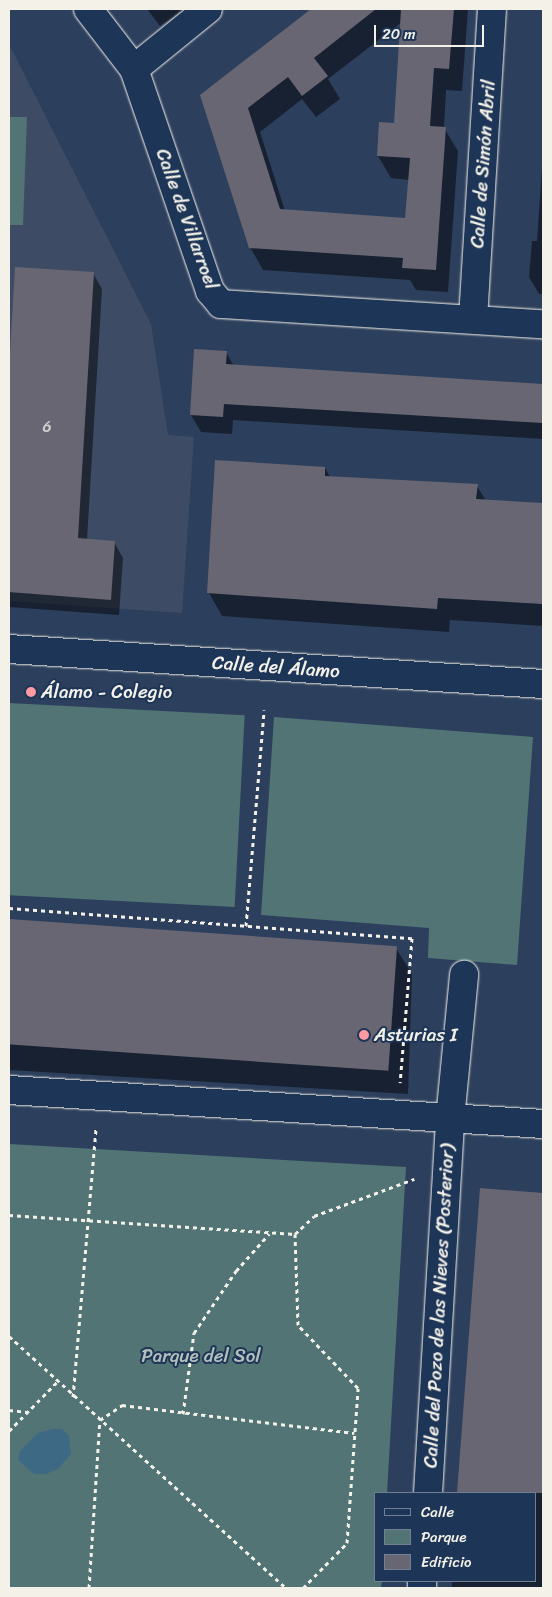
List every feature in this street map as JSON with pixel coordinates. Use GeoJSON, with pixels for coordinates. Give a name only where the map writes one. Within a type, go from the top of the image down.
{"type":"FeatureCollection","features":[{"type":"Feature","properties":{"kind":"street","name":"Calle de Villarroel"},"geometry":{"type":"LineString","coordinates":[[88,9],[134,69],[210,291],[221,304],[543,324]]}},
{"type":"Feature","properties":{"kind":"street"},"geometry":{"type":"LineString","coordinates":[[134,69],[208,9]]}},
{"type":"Feature","properties":{"kind":"street","name":"Calle de Simón Abril"},"geometry":{"type":"LineString","coordinates":[[473,319],[492,9]]}},
{"type":"Feature","properties":{"kind":"street","name":"Calle del Álamo"},"geometry":{"type":"LineString","coordinates":[[9,649],[543,684]]}},
{"type":"Feature","properties":{"kind":"street","name":"Calle del Pozo de las Nieves (Posterior)"},"geometry":{"type":"LineString","coordinates":[[428,1492],[450,1119],[464,975]]}},
{"type":"Feature","properties":{"kind":"street"},"geometry":{"type":"LineString","coordinates":[[9,1090],[543,1124]]}},
{"type":"Feature","properties":{"kind":"path"},"geometry":{"type":"LineString","coordinates":[[246,926],[264,710]]}},
{"type":"Feature","properties":{"kind":"path"},"geometry":{"type":"LineString","coordinates":[[9,908],[412,938],[397,1116]]}},
{"type":"Feature","properties":{"kind":"path"},"geometry":{"type":"LineString","coordinates":[[73,1397],[98,1097]]}},
{"type":"Feature","properties":{"kind":"path"},"geometry":{"type":"LineString","coordinates":[[9,1215],[88,1222],[269,1234],[295,1234],[314,1216],[405,1181],[447,1175]]}},
{"type":"Feature","properties":{"kind":"path"},"geometry":{"type":"LineString","coordinates":[[183,1414],[194,1334],[236,1271],[269,1234]]}},
{"type":"Feature","properties":{"kind":"path"},"geometry":{"type":"LineString","coordinates":[[295,1234],[298,1325],[358,1388],[347,1543],[303,1588]]}},
{"type":"Feature","properties":{"kind":"path"},"geometry":{"type":"LineString","coordinates":[[9,1336],[73,1397],[286,1588]]}},
{"type":"Feature","properties":{"kind":"path"},"geometry":{"type":"LineString","coordinates":[[9,1431],[57,1382]]}},
{"type":"Feature","properties":{"kind":"path"},"geometry":{"type":"LineString","coordinates":[[100,1420],[122,1405],[183,1414],[354,1433]]}},
{"type":"Feature","properties":{"kind":"path"},"geometry":{"type":"LineString","coordinates":[[9,1410],[28,1412]]}},
{"type":"Feature","properties":{"kind":"path"},"geometry":{"type":"LineString","coordinates":[[89,1588],[100,1420]]}},
{"type":"Feature","properties":{"kind":"shaded area"},"geometry":{"type":"Polygon","coordinates":[[[9,44],[151,324],[168,435],[194,437],[182,613],[9,601],[9,44]]]}},
{"type":"Feature","properties":{"kind":"shaded area"},"geometry":{"type":"Polygon","coordinates":[[[62,1429],[69,1436],[71,1454],[58,1469],[46,1474],[34,1474],[18,1460],[20,1451],[38,1433],[62,1429]]]}},
{"type":"Feature","properties":{"kind":"green space"},"geometry":{"type":"Polygon","coordinates":[[[9,117],[27,117],[23,225],[9,225],[9,117]]]}},
{"type":"Feature","properties":{"kind":"green space"},"geometry":{"type":"Polygon","coordinates":[[[9,703],[245,715],[235,907],[9,895],[9,703]]]}},
{"type":"Feature","properties":{"kind":"green space"},"geometry":{"type":"Polygon","coordinates":[[[274,717],[533,737],[517,965],[428,958],[429,928],[261,915],[274,717]]]}},
{"type":"Feature","properties":{"kind":"green space","name":"Parque del Sol"},"geometry":{"type":"Polygon","coordinates":[[[9,1144],[406,1167],[387,1492],[374,1492],[374,1582],[382,1582],[381,1588],[9,1588],[9,1144]]]}},
{"type":"Feature","properties":{"kind":"building"},"geometry":{"type":"Polygon","coordinates":[[[311,9],[376,9],[314,58],[328,76],[302,96],[288,77],[248,108],[280,209],[405,218],[410,158],[377,156],[379,122],[394,123],[401,9],[454,9],[449,69],[434,68],[430,126],[446,127],[436,270],[402,268],[403,258],[249,248],[200,95],[311,9]]]}},
{"type":"Feature","properties":{"kind":"building"},"geometry":{"type":"Polygon","coordinates":[[[15,267],[94,272],[78,538],[115,541],[111,600],[9,592],[9,370],[15,267]]]}},
{"type":"Feature","properties":{"kind":"building"},"geometry":{"type":"Polygon","coordinates":[[[194,349],[227,351],[226,364],[543,384],[543,423],[224,404],[223,417],[190,415],[194,349]]]}},
{"type":"Feature","properties":{"kind":"building"},"geometry":{"type":"Polygon","coordinates":[[[215,460],[325,467],[325,476],[478,484],[476,499],[543,503],[543,604],[438,598],[437,609],[207,593],[215,460]]]}},
{"type":"Feature","properties":{"kind":"building"},"geometry":{"type":"Polygon","coordinates":[[[9,919],[397,946],[388,1071],[9,1044],[9,919]]]}},
{"type":"Feature","properties":{"kind":"building"},"geometry":{"type":"Polygon","coordinates":[[[480,1188],[543,1193],[543,1493],[457,1492],[480,1188]]]}},
{"type":"Feature","properties":{"kind":"place","name":"Álamo - Colegio"},"geometry":{"type":"Point","coordinates":[31,692]}},
{"type":"Feature","properties":{"kind":"place","name":"Asturias I"},"geometry":{"type":"Point","coordinates":[364,1035]}}]}
